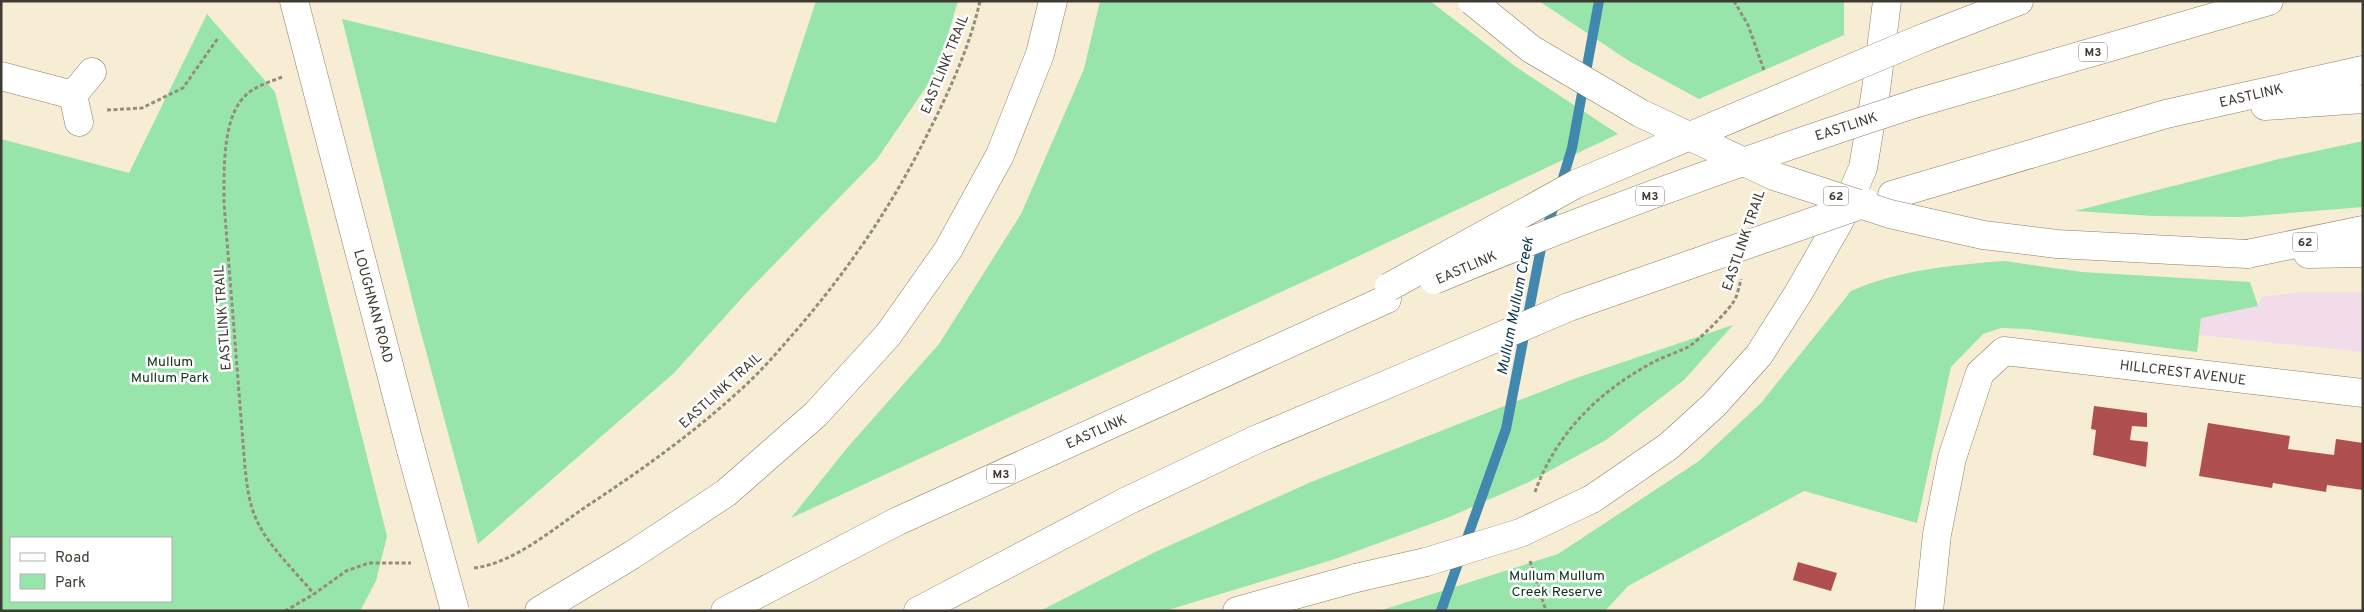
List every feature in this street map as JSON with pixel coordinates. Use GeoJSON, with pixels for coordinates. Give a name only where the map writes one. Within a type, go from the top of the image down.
{"type":"FeatureCollection","features":[{"type":"Feature","properties":{"kind":"main road","name":"LOUGHNAN ROAD"},"geometry":{"type":"LineString","coordinates":[[294,1],[454,611]]}},
{"type":"Feature","properties":{"kind":"main road"},"geometry":{"type":"LineString","coordinates":[[539,611],[632,555],[726,493],[816,414],[888,335],[948,250],[1000,155],[1040,54],[1053,1]]}},
{"type":"Feature","properties":{"kind":"main road","name":"62"},"geometry":{"type":"LineString","coordinates":[[1472,1],[1531,49],[1640,113],[1782,179],[1890,214],[1982,235],[2057,244],[2247,254],[2363,230]]}},
{"type":"Feature","properties":{"kind":"main road"},"geometry":{"type":"LineString","coordinates":[[1237,611],[1356,578],[1426,562],[1520,533],[1592,499],[1669,446],[1714,405],[1759,355],[1799,292],[1840,220],[1863,168],[1876,90],[1887,1]]}},
{"type":"Feature","properties":{"kind":"main road"},"geometry":{"type":"LineString","coordinates":[[1388,293],[1576,184],[1923,38],[2018,1]]}},
{"type":"Feature","properties":{"kind":"main road","name":"EASTLINK"},"geometry":{"type":"LineString","coordinates":[[725,611],[898,520],[1282,347],[1388,293],[1792,144],[1917,103],[2270,1]]}},
{"type":"Feature","properties":{"kind":"main road","name":"EASTLINK"},"geometry":{"type":"LineString","coordinates":[[918,611],[1127,501],[1255,440],[1568,307],[1892,195],[2166,114],[2363,70]]}},
{"type":"Feature","properties":{"kind":"main road"},"geometry":{"type":"LineString","coordinates":[[1,76],[76,109],[92,72]]}},
{"type":"Feature","properties":{"kind":"main road"},"geometry":{"type":"LineString","coordinates":[[2166,114],[2363,98]]}},
{"type":"Feature","properties":{"kind":"main road"},"geometry":{"type":"LineString","coordinates":[[2247,254],[2363,253]]}},
{"type":"Feature","properties":{"kind":"main road","name":"HILLCREST AVENUE"},"geometry":{"type":"LineString","coordinates":[[1929,611],[1937,534],[1952,458],[1980,373],[2004,351],[2363,393]]}},
{"type":"Feature","properties":{"kind":"path","name":"EASTLINK TRAIL"},"geometry":{"type":"LineString","coordinates":[[465,568],[488,566],[523,549],[613,489],[685,437],[739,392],[775,355],[831,289],[866,243],[893,202],[940,110],[963,54],[980,1]]}},
{"type":"Feature","properties":{"kind":"path"},"geometry":{"type":"LineString","coordinates":[[1734,1],[1748,24],[1766,76]]}},
{"type":"Feature","properties":{"kind":"path"},"geometry":{"type":"LineString","coordinates":[[76,109],[142,108],[183,88],[218,38]]}},
{"type":"Feature","properties":{"kind":"path","name":"EASTLINK TRAIL"},"geometry":{"type":"LineString","coordinates":[[312,67],[257,87],[244,97],[234,113],[230,129],[224,166],[224,202],[249,499],[257,521],[272,544],[314,594]]}},
{"type":"Feature","properties":{"kind":"path","name":"EASTLINK TRAIL"},"geometry":{"type":"LineString","coordinates":[[1532,500],[1541,474],[1557,444],[1578,419],[1612,389],[1650,364],[1691,346],[1733,304],[1742,277]]}},
{"type":"Feature","properties":{"kind":"path"},"geometry":{"type":"LineString","coordinates":[[1529,557],[1546,611]]}},
{"type":"Feature","properties":{"kind":"path"},"geometry":{"type":"LineString","coordinates":[[285,611],[314,594],[346,571],[369,564],[415,564]]}},
{"type":"Feature","properties":{"kind":"shaded area"},"geometry":{"type":"Polygon","coordinates":[[[2299,292],[2363,292],[2363,352],[2199,335],[2201,318],[2258,306],[2262,297],[2299,292]]]}},
{"type":"Feature","properties":{"kind":"green space"},"geometry":{"type":"Polygon","coordinates":[[[816,1],[958,1],[937,71],[877,159],[749,290],[674,373],[478,544],[416,314],[342,19],[776,123],[816,1]]]}},
{"type":"Feature","properties":{"kind":"green space"},"geometry":{"type":"Polygon","coordinates":[[[1100,1],[1430,1],[1516,67],[1618,134],[1344,263],[791,518],[847,448],[939,344],[1021,214],[1084,69],[1100,1]]]}},
{"type":"Feature","properties":{"kind":"green space"},"geometry":{"type":"Polygon","coordinates":[[[1539,1],[1844,1],[1844,35],[1699,99],[1629,61],[1539,1]]]}},
{"type":"Feature","properties":{"kind":"green space","name":"Mullum Mullum Park"},"geometry":{"type":"Polygon","coordinates":[[[207,14],[275,92],[387,536],[376,581],[360,611],[1,611],[1,139],[129,173],[207,14]]]}},
{"type":"Feature","properties":{"kind":"green space"},"geometry":{"type":"Polygon","coordinates":[[[2363,141],[2363,207],[2241,217],[2153,216],[2075,211],[2279,159],[2363,141]]]}},
{"type":"Feature","properties":{"kind":"green space","name":"Mullum Mullum Creek Reserve"},"geometry":{"type":"Polygon","coordinates":[[[2004,261],[2082,272],[2250,282],[2258,306],[2201,318],[2197,352],[2027,329],[2001,328],[1983,334],[1951,367],[1917,523],[1804,491],[1628,586],[1605,611],[1379,611],[1558,554],[1699,461],[1761,403],[1851,291],[1907,273],[2004,261]]]}},
{"type":"Feature","properties":{"kind":"green space"},"geometry":{"type":"Polygon","coordinates":[[[1733,325],[1684,380],[1606,440],[1529,482],[1447,518],[1335,559],[1165,611],[1040,611],[1153,553],[1311,482],[1576,378],[1733,325]]]}},
{"type":"Feature","properties":{"kind":"building"},"geometry":{"type":"Polygon","coordinates":[[[2094,406],[2147,413],[2147,427],[2132,426],[2130,440],[2148,442],[2146,467],[2093,455],[2096,430],[2091,429],[2094,406]]]}},
{"type":"Feature","properties":{"kind":"building"},"geometry":{"type":"Polygon","coordinates":[[[2208,423],[2290,436],[2288,449],[2334,455],[2336,439],[2363,443],[2363,490],[2327,485],[2326,492],[2273,483],[2272,488],[2199,476],[2208,423]]]}},
{"type":"Feature","properties":{"kind":"building"},"geometry":{"type":"Polygon","coordinates":[[[1798,562],[1837,573],[1831,591],[1793,580],[1798,562]]]}},
{"type":"Feature","properties":{"kind":"waterway","name":"Mullum Mullum Creek"},"geometry":{"type":"LineString","coordinates":[[1560,188],[1572,148],[1599,1]]}},
{"type":"Feature","properties":{"kind":"waterway","name":"Mullum Mullum Creek"},"geometry":{"type":"LineString","coordinates":[[1441,611],[1506,429],[1542,243],[1555,202]]}}]}
